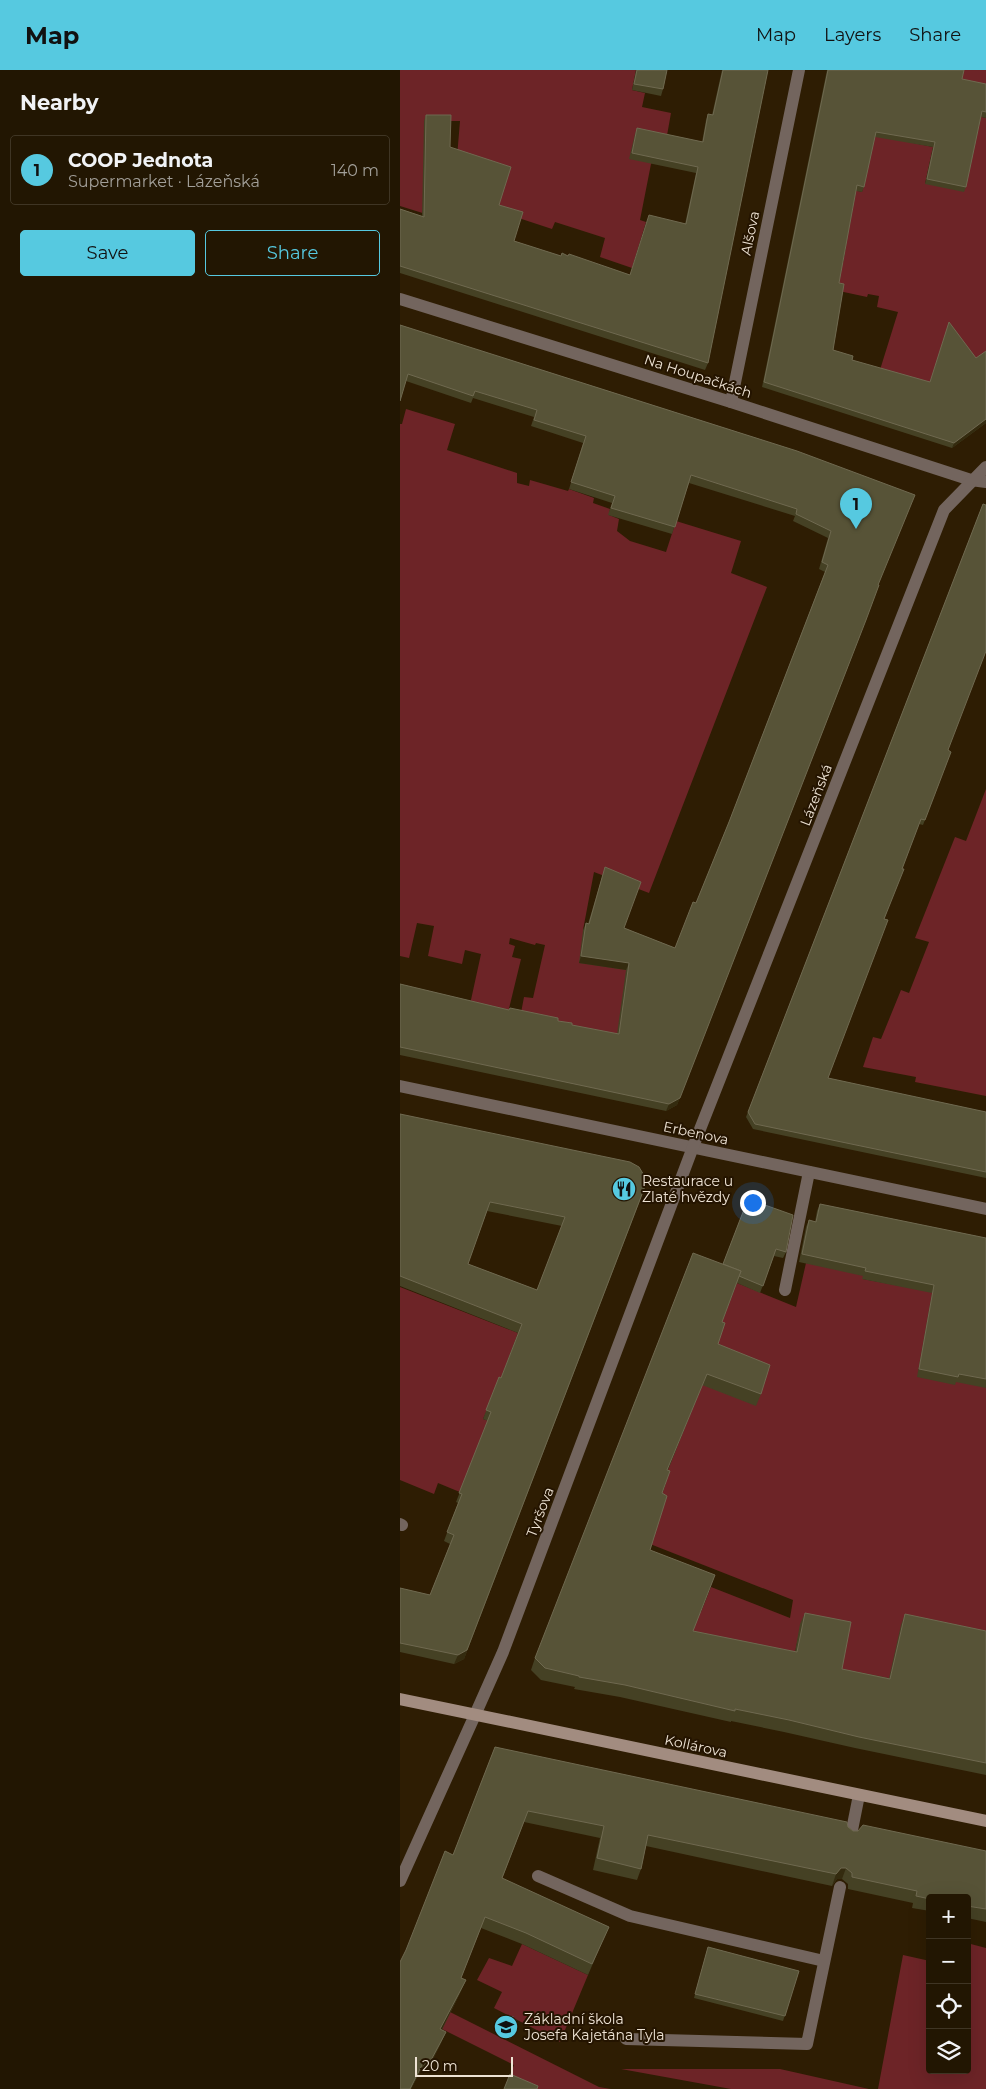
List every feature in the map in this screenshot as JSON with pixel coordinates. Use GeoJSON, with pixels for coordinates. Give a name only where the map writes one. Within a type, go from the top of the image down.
{"type":"FeatureCollection","features":[{"type":"Feature","properties":{"kind":"main road","name":"Kollárova"},"geometry":{"type":"LineString","coordinates":[[400,1699],[986,1821]]}},
{"type":"Feature","properties":{"kind":"street","name":"Alšova"},"geometry":{"type":"LineString","coordinates":[[731,402],[799,70]]}},
{"type":"Feature","properties":{"kind":"street","name":"Na Houpačkách"},"geometry":{"type":"LineString","coordinates":[[400,299],[731,402],[971,480],[986,482]]}},
{"type":"Feature","properties":{"kind":"street","name":"Lázeňská"},"geometry":{"type":"LineString","coordinates":[[693,1147],[944,510],[971,480],[986,467]]}},
{"type":"Feature","properties":{"kind":"street","name":"Erbenova"},"geometry":{"type":"LineString","coordinates":[[400,1086],[986,1209]]}},
{"type":"Feature","properties":{"kind":"street","name":"Tyršova"},"geometry":{"type":"LineString","coordinates":[[400,1881],[503,1652],[693,1147]]}},
{"type":"Feature","properties":{"kind":"street"},"geometry":{"type":"LineString","coordinates":[[785,1290],[809,1172]]}},
{"type":"Feature","properties":{"kind":"street"},"geometry":{"type":"LineString","coordinates":[[851,1835],[859,1795]]}},
{"type":"Feature","properties":{"kind":"street"},"geometry":{"type":"LineString","coordinates":[[538,1876],[630,1916],[824,1961]]}},
{"type":"Feature","properties":{"kind":"street"},"geometry":{"type":"LineString","coordinates":[[626,2039],[807,2044],[840,1887]]}},
{"type":"Feature","properties":{"kind":"shaded area"},"geometry":{"type":"Polygon","coordinates":[[[400,70],[636,70],[632,90],[645,93],[642,107],[671,113],[666,141],[651,164],[640,220],[646,222],[632,268],[600,257],[605,238],[555,222],[552,229],[497,211],[457,157],[460,121],[424,121],[429,215],[400,206],[400,70]]]}},
{"type":"Feature","properties":{"kind":"shaded area"},"geometry":{"type":"Polygon","coordinates":[[[944,70],[986,70],[986,89],[959,83],[944,70]]]}},
{"type":"Feature","properties":{"kind":"shaded area"},"geometry":{"type":"Polygon","coordinates":[[[969,114],[986,118],[986,354],[974,363],[948,327],[927,393],[879,373],[898,312],[877,307],[879,296],[868,294],[867,297],[839,291],[840,262],[843,263],[846,246],[844,245],[854,190],[862,192],[874,135],[933,147],[925,184],[969,114]]]}},
{"type":"Feature","properties":{"kind":"shaded area"},"geometry":{"type":"Polygon","coordinates":[[[406,409],[455,424],[447,450],[517,473],[517,483],[529,486],[530,480],[568,491],[569,489],[594,498],[593,503],[610,509],[609,515],[619,519],[617,531],[630,541],[666,552],[676,521],[741,541],[731,573],[767,587],[649,893],[594,872],[583,930],[639,951],[626,1043],[520,1018],[524,997],[533,998],[545,945],[536,943],[535,945],[510,938],[509,944],[515,946],[512,957],[521,959],[507,1017],[469,1009],[481,954],[465,950],[462,964],[428,956],[434,926],[417,923],[409,958],[400,956],[400,424],[402,424],[406,409]]]}},
{"type":"Feature","properties":{"kind":"shaded area"},"geometry":{"type":"Polygon","coordinates":[[[986,789],[986,1096],[915,1082],[916,1077],[863,1067],[873,1037],[881,1039],[901,990],[909,993],[929,942],[915,938],[955,837],[966,841],[986,789]]]}},
{"type":"Feature","properties":{"kind":"shaded area"},"geometry":{"type":"Polygon","coordinates":[[[806,1263],[864,1273],[863,1279],[986,1302],[986,1708],[838,1680],[801,1624],[791,1671],[624,1621],[701,1612],[711,1587],[790,1618],[793,1600],[645,1542],[666,1483],[663,1482],[715,1333],[737,1283],[796,1307],[806,1263]]]}},
{"type":"Feature","properties":{"kind":"shaded area"},"geometry":{"type":"Polygon","coordinates":[[[400,1287],[518,1333],[498,1387],[483,1419],[489,1421],[467,1495],[438,1483],[434,1494],[400,1480],[400,1287]]]}},
{"type":"Feature","properties":{"kind":"shaded area"},"geometry":{"type":"Polygon","coordinates":[[[522,1944],[588,1975],[560,2042],[494,2008],[502,1992],[477,1980],[489,1958],[512,1966],[522,1944]]]}},
{"type":"Feature","properties":{"kind":"shaded area"},"geometry":{"type":"Polygon","coordinates":[[[971,1944],[986,1948],[986,2089],[878,2089],[903,1955],[926,1960],[926,2074],[971,2074],[971,1944]]]}},
{"type":"Feature","properties":{"kind":"shaded area"},"geometry":{"type":"Polygon","coordinates":[[[450,2012],[599,2087],[611,2089],[532,2089],[509,2079],[514,2065],[442,2029],[450,2012]]]}},
{"type":"Feature","properties":{"kind":"shaded area"},"geometry":{"type":"Polygon","coordinates":[[[621,2069],[780,2069],[869,2089],[731,2089],[621,2069]]]}},
{"type":"Feature","properties":{"kind":"building"},"geometry":{"type":"Polygon","coordinates":[[[637,70],[667,70],[663,89],[634,84],[637,70]]]}},
{"type":"Feature","properties":{"kind":"building"},"geometry":{"type":"Polygon","coordinates":[[[723,70],[768,70],[708,363],[400,266],[400,209],[424,217],[426,115],[451,115],[450,147],[511,167],[499,205],[523,212],[514,241],[561,256],[562,253],[568,256],[569,254],[630,275],[649,215],[686,224],[698,167],[632,153],[637,128],[703,142],[708,114],[713,115],[723,70]]]}},
{"type":"Feature","properties":{"kind":"building"},"geometry":{"type":"Polygon","coordinates":[[[828,70],[964,70],[962,79],[986,84],[986,112],[982,111],[966,187],[927,179],[935,142],[876,132],[864,187],[857,185],[839,283],[844,284],[833,350],[853,356],[852,360],[930,382],[949,322],[976,358],[986,351],[986,419],[954,443],[764,382],[828,70]]]}},
{"type":"Feature","properties":{"kind":"building"},"geometry":{"type":"Polygon","coordinates":[[[400,325],[797,451],[915,495],[878,585],[680,1098],[669,1104],[400,1047],[400,984],[509,1010],[510,1008],[558,1018],[558,1021],[572,1023],[572,1025],[619,1034],[629,963],[581,956],[586,923],[589,924],[605,867],[641,882],[624,928],[675,948],[693,902],[696,903],[729,822],[828,565],[822,562],[831,531],[796,514],[797,509],[691,475],[675,527],[611,508],[615,496],[571,482],[586,436],[534,420],[537,410],[475,391],[473,396],[408,374],[400,401],[400,325]]]}},
{"type":"Feature","properties":{"kind":"building"},"geometry":{"type":"Polygon","coordinates":[[[983,504],[986,505],[986,651],[948,750],[951,752],[925,820],[921,819],[902,869],[904,869],[884,919],[888,920],[828,1078],[986,1112],[986,1172],[755,1124],[748,1112],[983,504]]]}},
{"type":"Feature","properties":{"kind":"building"},"geometry":{"type":"Polygon","coordinates":[[[400,1114],[630,1162],[639,1167],[645,1177],[644,1189],[467,1650],[458,1655],[400,1643],[400,1588],[430,1595],[454,1535],[447,1532],[462,1494],[459,1493],[491,1412],[486,1410],[522,1324],[400,1276],[400,1114]],[[490,1202],[468,1264],[537,1290],[565,1217],[490,1202]]]}},
{"type":"Feature","properties":{"kind":"building"},"geometry":{"type":"Polygon","coordinates":[[[748,1199],[793,1215],[786,1252],[776,1249],[763,1286],[739,1276],[741,1271],[723,1264],[748,1199]]]}},
{"type":"Feature","properties":{"kind":"building"},"geometry":{"type":"Polygon","coordinates":[[[820,1204],[986,1238],[986,1379],[959,1374],[958,1377],[919,1369],[934,1285],[865,1271],[866,1268],[802,1254],[809,1220],[816,1222],[820,1204]]]}},
{"type":"Feature","properties":{"kind":"building"},"geometry":{"type":"Polygon","coordinates":[[[693,1253],[741,1271],[722,1322],[725,1323],[718,1344],[770,1365],[761,1394],[707,1374],[667,1470],[670,1471],[662,1493],[667,1496],[650,1550],[715,1575],[693,1631],[797,1652],[805,1613],[851,1622],[842,1669],[890,1679],[905,1614],[986,1631],[986,1763],[859,1737],[789,1720],[735,1709],[735,1711],[625,1685],[579,1677],[545,1668],[535,1658],[693,1253]]]}},
{"type":"Feature","properties":{"kind":"building"},"geometry":{"type":"Polygon","coordinates":[[[495,1747],[847,1822],[848,1827],[853,1831],[858,1831],[863,1825],[986,1851],[986,1909],[971,1907],[971,1894],[926,1894],[926,1898],[916,1896],[917,1891],[852,1877],[852,1873],[846,1868],[841,1868],[836,1874],[648,1835],[641,1869],[597,1858],[604,1826],[528,1811],[502,1878],[609,1927],[592,1964],[526,1933],[485,1917],[461,1978],[466,1980],[440,2029],[446,2032],[430,2062],[425,2059],[410,2089],[400,2089],[400,1962],[445,1851],[453,1855],[495,1747]]]}},
{"type":"Feature","properties":{"kind":"building"},"geometry":{"type":"Polygon","coordinates":[[[708,1947],[799,1971],[785,2016],[695,1994],[708,1947]]]}},
{"type":"Feature","properties":{"kind":"building"},"geometry":{"type":"Polygon","coordinates":[[[510,2074],[538,2086],[537,2089],[504,2089],[510,2074]]]}},
{"type":"Feature","properties":{"kind":"place","name":"COOP Jednota"},"geometry":{"type":"Point","coordinates":[856,529]}},
{"type":"Feature","properties":{"kind":"place","name":"Restaurace u Zlaté hvězdy"},"geometry":{"type":"Point","coordinates":[624,1189]}},
{"type":"Feature","properties":{"kind":"place","name":"Základní škola Josefa Kajetána Tyla"},"geometry":{"type":"Point","coordinates":[506,2027]}}]}
